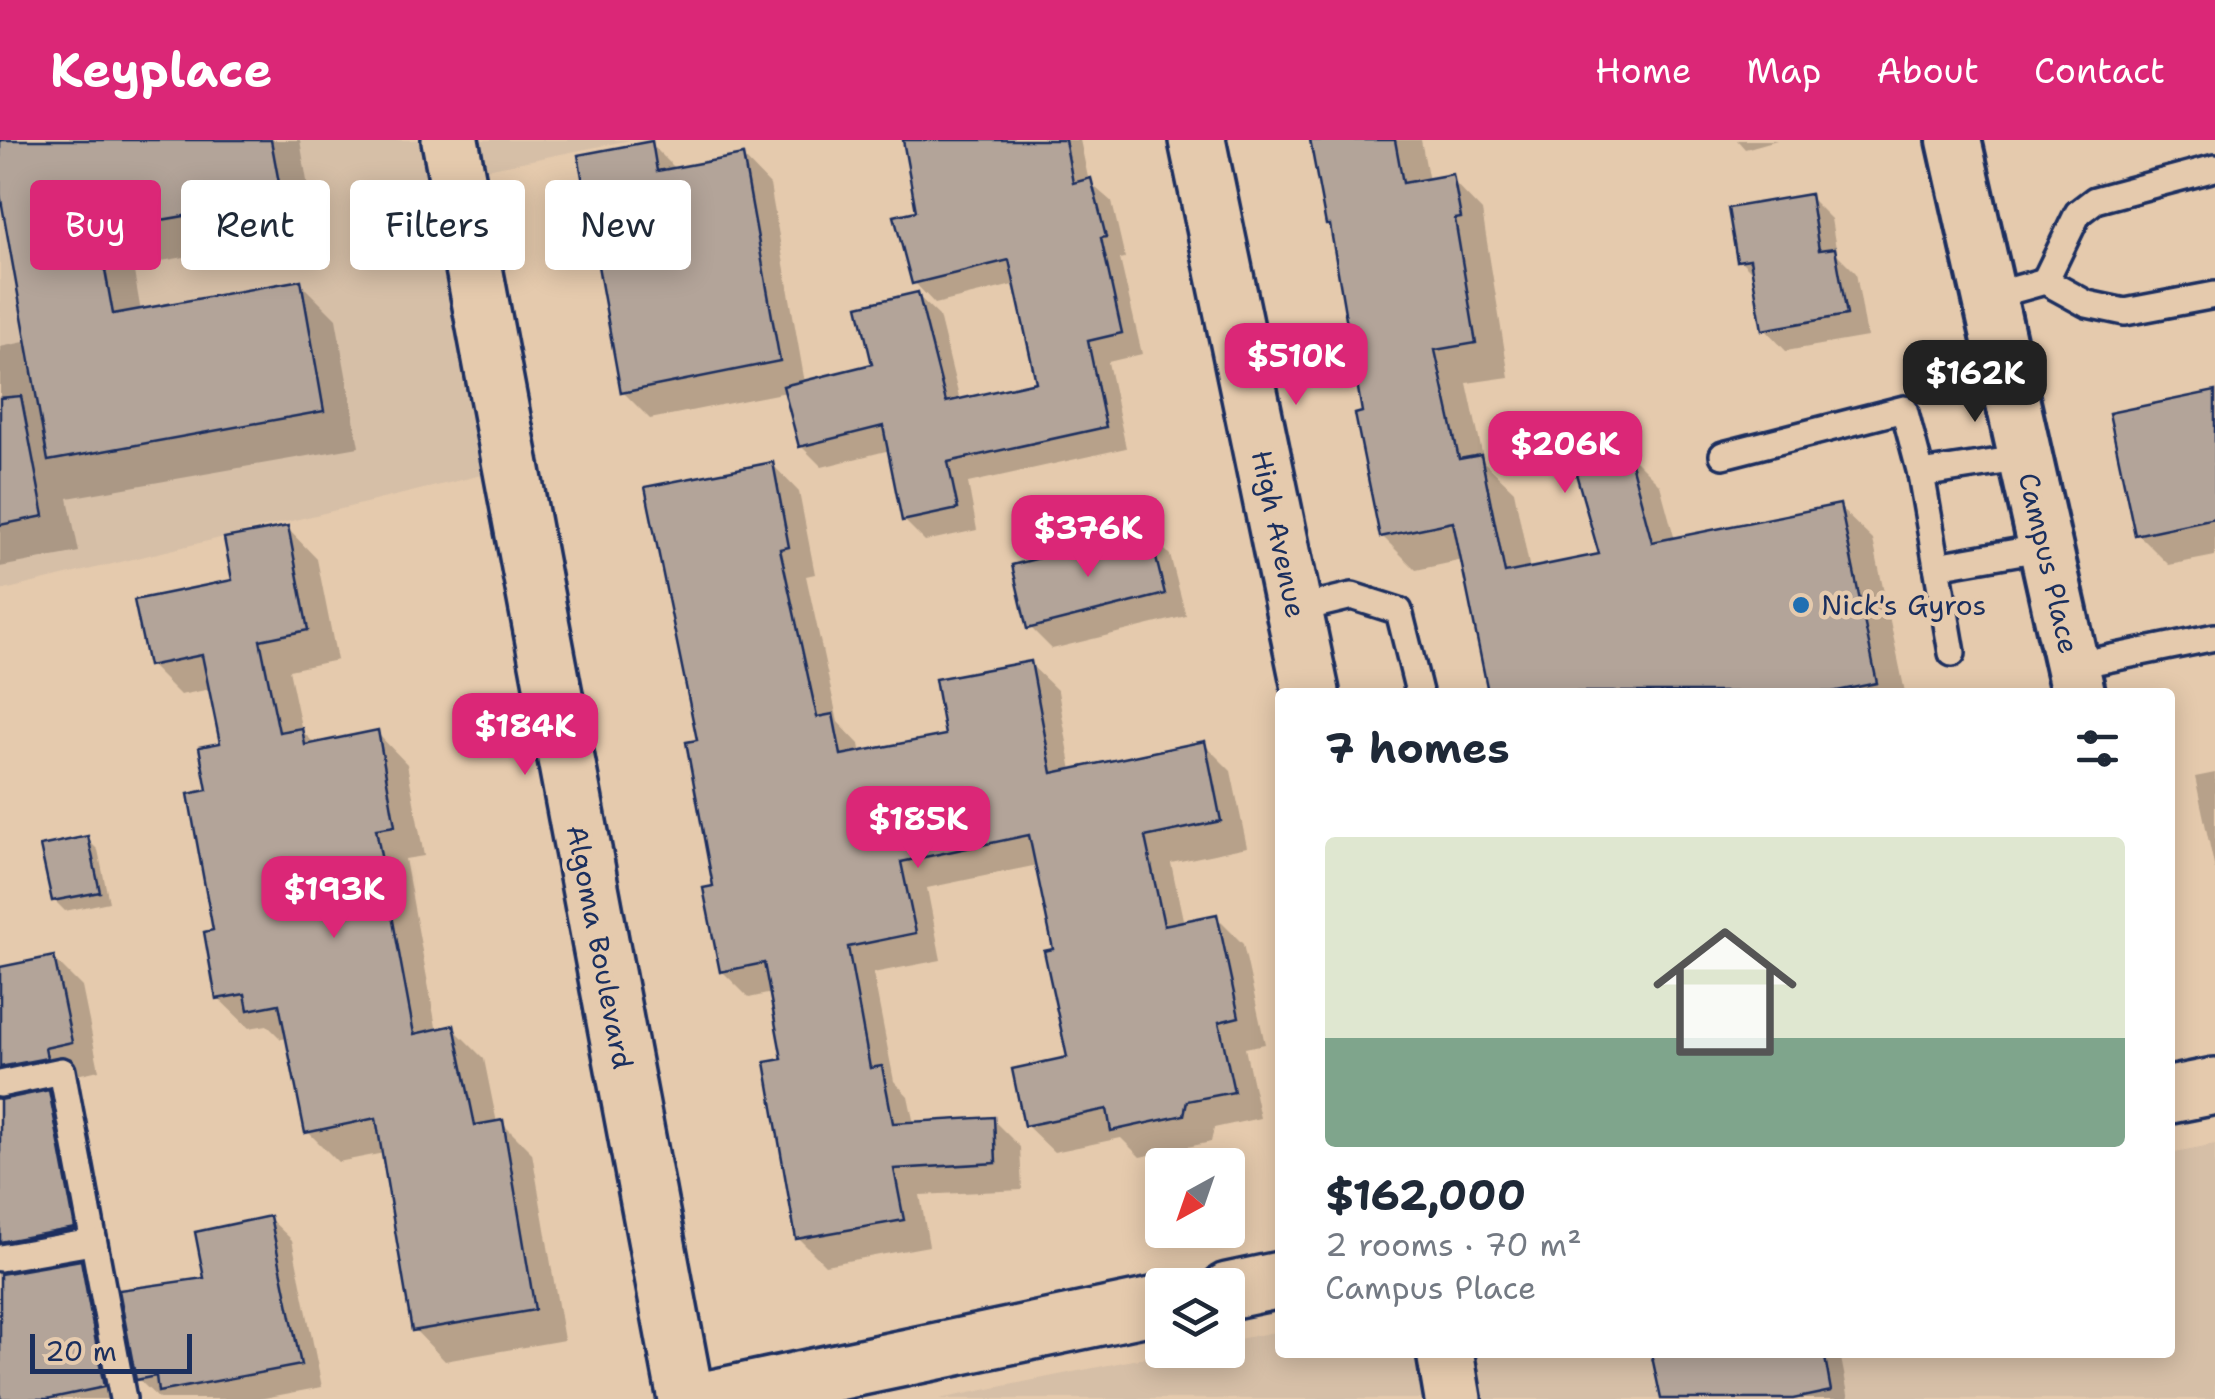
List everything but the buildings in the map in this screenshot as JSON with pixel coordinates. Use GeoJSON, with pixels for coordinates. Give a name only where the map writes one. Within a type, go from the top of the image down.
{"type":"FeatureCollection","features":[{"type":"Feature","properties":{"kind":"main road","name":"Algoma Boulevard"},"geometry":{"type":"LineString","coordinates":[[450,140],[686,1399]]}},
{"type":"Feature","properties":{"kind":"main road","name":"High Avenue"},"geometry":{"type":"LineString","coordinates":[[1197,140],[1311,688]]}},
{"type":"Feature","properties":{"kind":"main road"},"geometry":{"type":"LineString","coordinates":[[2175,1094],[2215,1086]]}},
{"type":"Feature","properties":{"kind":"main road"},"geometry":{"type":"LineString","coordinates":[[1245,1287],[1275,1281]]}},
{"type":"Feature","properties":{"kind":"main road"},"geometry":{"type":"LineString","coordinates":[[708,1399],[1145,1308]]}},
{"type":"Feature","properties":{"kind":"main road"},"geometry":{"type":"LineString","coordinates":[[1446,1358],[1453,1399]]}},
{"type":"Feature","properties":{"kind":"street","name":"Campus Place"},"geometry":{"type":"LineString","coordinates":[[1954,140],[2075,679]]}},
{"type":"Feature","properties":{"kind":"lane"},"geometry":{"type":"LineString","coordinates":[[2045,282],[2078,212],[2095,200],[2215,168]]}},
{"type":"Feature","properties":{"kind":"lane"},"geometry":{"type":"LineString","coordinates":[[1988,297],[2045,282],[2087,304],[2124,312],[2215,296]]}},
{"type":"Feature","properties":{"kind":"lane"},"geometry":{"type":"LineString","coordinates":[[1723,455],[1904,409],[1922,474],[1952,653]]}},
{"type":"Feature","properties":{"kind":"lane"},"geometry":{"type":"LineString","coordinates":[[1922,474],[2025,458]]}},
{"type":"Feature","properties":{"kind":"lane"},"geometry":{"type":"LineString","coordinates":[[1937,566],[2045,548]]}},
{"type":"Feature","properties":{"kind":"lane"},"geometry":{"type":"LineString","coordinates":[[1294,610],[1352,596],[1400,612],[1418,688]]}},
{"type":"Feature","properties":{"kind":"lane"},"geometry":{"type":"LineString","coordinates":[[2075,679],[2215,637]]}},
{"type":"Feature","properties":{"kind":"lane"},"geometry":{"type":"LineString","coordinates":[[0,1084],[62,1071],[122,1399]]}},
{"type":"Feature","properties":{"kind":"lane"},"geometry":{"type":"LineString","coordinates":[[0,1258],[92,1242]]}},
{"type":"Feature","properties":{"kind":"shaded area"},"geometry":{"type":"Polygon","coordinates":[[[0,140],[630,140],[457,175],[458,180],[350,180],[350,270],[475,270],[511,468],[0,591],[0,140]]]}},
{"type":"Feature","properties":{"kind":"shaded area"},"geometry":{"type":"Polygon","coordinates":[[[2215,1144],[2215,1399],[939,1399],[1145,1358],[1145,1368],[1245,1368],[1245,1338],[1275,1332],[1275,1358],[2175,1358],[2175,1152],[2215,1144]]]}},
{"type":"Feature","properties":{"kind":"place","name":"Nick's Gyros"},"geometry":{"type":"Point","coordinates":[1801,605]}}]}
